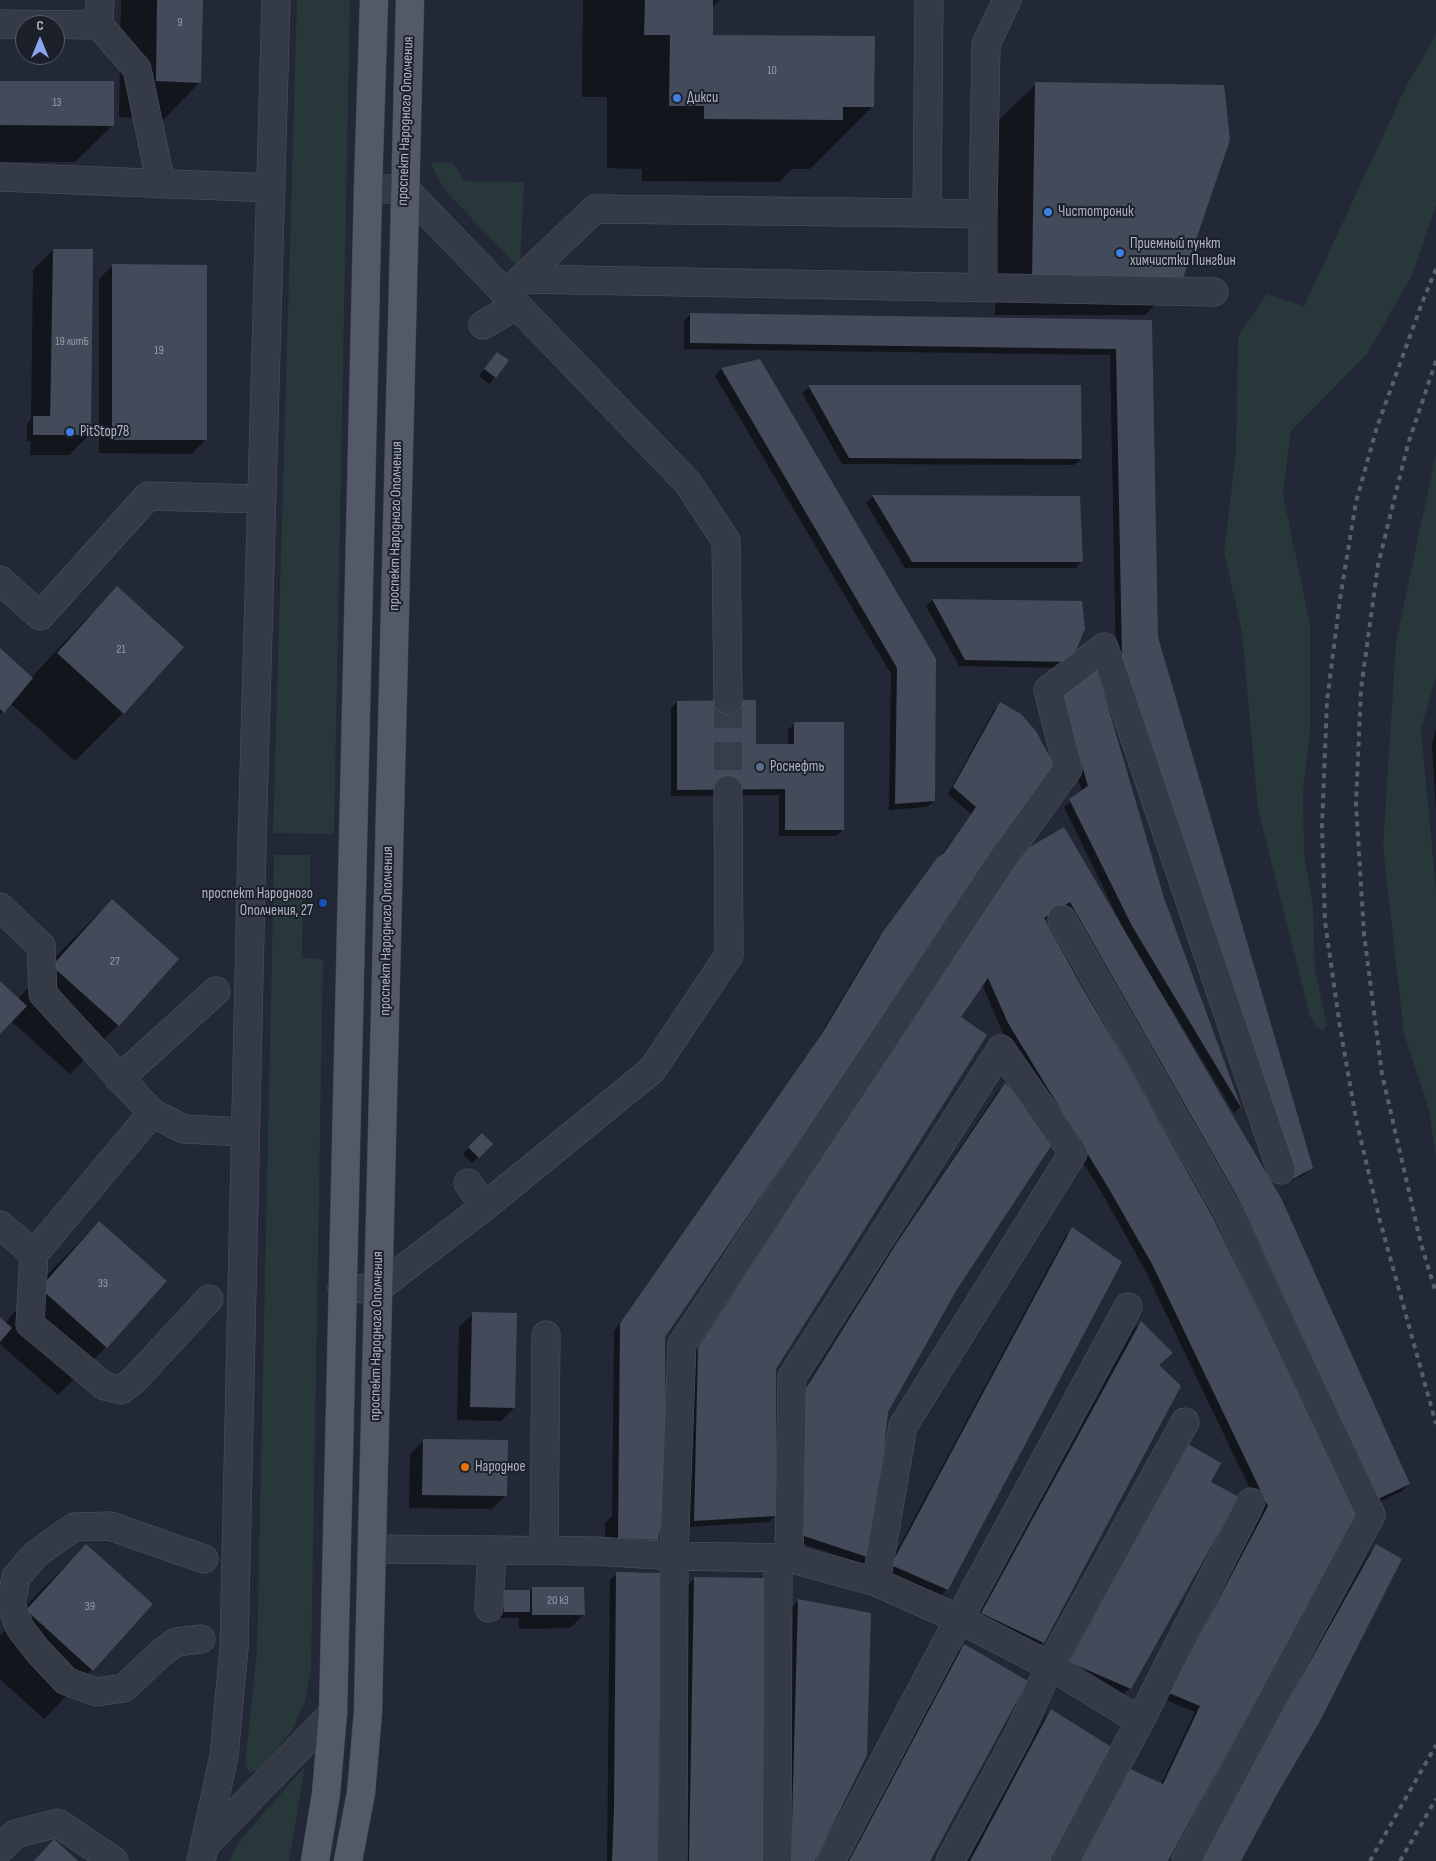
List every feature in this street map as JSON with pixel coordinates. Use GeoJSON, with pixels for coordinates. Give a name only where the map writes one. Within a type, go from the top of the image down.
{"type":"FeatureCollection","features":[{"type":"Feature","properties":{"kind":"main road"},"geometry":{"type":"LineString","coordinates":[[315,1861],[326,1794],[333,1713],[374,0]]}},
{"type":"Feature","properties":{"kind":"main road","name":"проспект Народного Ополчения"},"geometry":{"type":"LineString","coordinates":[[348,1861],[361,1793],[368,1712],[410,0]]}},
{"type":"Feature","properties":{"kind":"street"},"geometry":{"type":"LineString","coordinates":[[203,1852],[224,1756],[234,1648],[261,499],[276,0]]}},
{"type":"Feature","properties":{"kind":"street"},"geometry":{"type":"LineString","coordinates":[[927,213],[929,0]]}},
{"type":"Feature","properties":{"kind":"street"},"geometry":{"type":"LineString","coordinates":[[983,287],[986,44],[1006,0]]}},
{"type":"Feature","properties":{"kind":"street"},"geometry":{"type":"LineString","coordinates":[[0,24],[100,12],[137,68],[161,184]]}},
{"type":"Feature","properties":{"kind":"street"},"geometry":{"type":"LineString","coordinates":[[0,177],[271,188]]}},
{"type":"Feature","properties":{"kind":"street"},"geometry":{"type":"LineString","coordinates":[[368,189],[404,189],[515,292],[688,483],[726,540],[728,700]]}},
{"type":"Feature","properties":{"kind":"street"},"geometry":{"type":"LineString","coordinates":[[483,325],[595,209],[983,214]]}},
{"type":"Feature","properties":{"kind":"street"},"geometry":{"type":"LineString","coordinates":[[515,292],[983,287],[1214,292]]}},
{"type":"Feature","properties":{"kind":"street"},"geometry":{"type":"LineString","coordinates":[[0,580],[40,616],[148,496],[261,499]]}},
{"type":"Feature","properties":{"kind":"street"},"geometry":{"type":"LineString","coordinates":[[673,1861],[674,1556],[682,1344],[1000,863],[1068,769],[1048,690],[1104,647],[1281,1170]]}},
{"type":"Feature","properties":{"kind":"street"},"geometry":{"type":"LineString","coordinates":[[342,1288],[378,1289],[484,1207],[652,1070],[729,955],[728,790]]}},
{"type":"Feature","properties":{"kind":"street"},"geometry":{"type":"LineString","coordinates":[[0,907],[41,946],[43,994],[152,1113],[184,1129],[245,1132]]}},
{"type":"Feature","properties":{"kind":"street"},"geometry":{"type":"LineString","coordinates":[[1062,919],[1227,1210],[1371,1515],[1186,1861]]}},
{"type":"Feature","properties":{"kind":"street"},"geometry":{"type":"LineString","coordinates":[[119,1079],[216,991]]}},
{"type":"Feature","properties":{"kind":"street"},"geometry":{"type":"LineString","coordinates":[[777,1861],[784,1557],[792,1377],[1001,1048],[1073,1153],[903,1426],[876,1582]]}},
{"type":"Feature","properties":{"kind":"street"},"geometry":{"type":"LineString","coordinates":[[152,1113],[34,1254],[30,1324],[104,1386],[121,1390],[134,1380],[209,1298]]}},
{"type":"Feature","properties":{"kind":"street"},"geometry":{"type":"LineString","coordinates":[[468,1183],[484,1207]]}},
{"type":"Feature","properties":{"kind":"street"},"geometry":{"type":"LineString","coordinates":[[0,1225],[34,1254]]}},
{"type":"Feature","properties":{"kind":"street"},"geometry":{"type":"LineString","coordinates":[[831,1861],[1128,1307]]}},
{"type":"Feature","properties":{"kind":"street"},"geometry":{"type":"LineString","coordinates":[[544,1551],[546,1335]]}},
{"type":"Feature","properties":{"kind":"street"},"geometry":{"type":"LineString","coordinates":[[950,1861],[1017,1737],[1050,1666],[1185,1422]]}},
{"type":"Feature","properties":{"kind":"street"},"geometry":{"type":"LineString","coordinates":[[1065,1861],[1140,1721],[1251,1502]]}},
{"type":"Feature","properties":{"kind":"street"},"geometry":{"type":"LineString","coordinates":[[201,1639],[176,1642],[161,1653],[124,1688],[96,1692],[66,1681],[37,1650],[20,1628],[11,1604],[8,1570],[36,1554],[74,1527],[110,1526],[204,1559]]}},
{"type":"Feature","properties":{"kind":"street"},"geometry":{"type":"LineString","coordinates":[[372,1548],[595,1551],[674,1556],[784,1557],[876,1582],[959,1620],[1050,1666],[1140,1721]]}},
{"type":"Feature","properties":{"kind":"street"},"geometry":{"type":"LineString","coordinates":[[489,1608],[492,1550]]}},
{"type":"Feature","properties":{"kind":"street"},"geometry":{"type":"LineString","coordinates":[[203,1852],[333,1713]]}},
{"type":"Feature","properties":{"kind":"street"},"geometry":{"type":"LineString","coordinates":[[0,1849],[14,1834],[58,1823],[114,1861]]}},
{"type":"Feature","properties":{"kind":"shaded area"},"geometry":{"type":"Polygon","coordinates":[[[297,0],[350,0],[334,834],[273,833],[297,0]]]}},
{"type":"Feature","properties":{"kind":"shaded area"},"geometry":{"type":"Polygon","coordinates":[[[1436,35],[1436,205],[1413,273],[1368,353],[1291,431],[1283,494],[1310,625],[1310,733],[1303,791],[1304,854],[1313,906],[1315,970],[1327,1025],[1323,1031],[1315,1026],[1310,1016],[1258,810],[1242,632],[1224,552],[1236,452],[1238,336],[1267,294],[1304,306],[1408,82],[1436,35]]]}},
{"type":"Feature","properties":{"kind":"shaded area"},"geometry":{"type":"Polygon","coordinates":[[[430,162],[453,163],[465,181],[524,182],[520,269],[452,198],[440,182],[430,162]]]}},
{"type":"Feature","properties":{"kind":"shaded area"},"geometry":{"type":"Polygon","coordinates":[[[1436,453],[1436,677],[1421,729],[1436,890],[1436,1159],[1429,1110],[1404,1034],[1383,847],[1396,642],[1436,453]]]}},
{"type":"Feature","properties":{"kind":"shaded area"},"geometry":{"type":"Polygon","coordinates":[[[274,855],[310,855],[310,894],[303,894],[302,958],[323,959],[311,1670],[305,1702],[291,1732],[256,1771],[249,1772],[245,1765],[257,1650],[274,855]]]}},
{"type":"Feature","properties":{"kind":"shaded area"},"geometry":{"type":"Polygon","coordinates":[[[305,1766],[289,1861],[229,1861],[238,1843],[305,1766]]]}},
{"type":"Feature","properties":{"kind":"building"},"geometry":{"type":"Polygon","coordinates":[[[157,0],[203,0],[201,83],[156,81],[157,0]]]}},
{"type":"Feature","properties":{"kind":"building"},"geometry":{"type":"Polygon","coordinates":[[[645,0],[713,0],[713,35],[875,36],[874,107],[843,107],[843,120],[704,119],[704,106],[669,106],[670,35],[644,35],[645,0]]]}},
{"type":"Feature","properties":{"kind":"building"},"geometry":{"type":"Polygon","coordinates":[[[0,81],[114,81],[114,126],[0,125],[0,81]]]}},
{"type":"Feature","properties":{"kind":"building"},"geometry":{"type":"Polygon","coordinates":[[[1035,82],[1224,85],[1230,140],[1183,278],[1032,278],[1035,82]]]}},
{"type":"Feature","properties":{"kind":"building"},"geometry":{"type":"Polygon","coordinates":[[[53,249],[93,249],[91,435],[33,435],[33,416],[50,416],[50,426],[53,249]]]}},
{"type":"Feature","properties":{"kind":"building"},"geometry":{"type":"Polygon","coordinates":[[[112,264],[207,265],[207,440],[112,440],[112,264]]]}},
{"type":"Feature","properties":{"kind":"building"},"geometry":{"type":"Polygon","coordinates":[[[690,313],[1152,320],[1158,637],[1313,1168],[1293,1179],[1122,658],[1116,349],[690,343],[690,313]]]}},
{"type":"Feature","properties":{"kind":"building"},"geometry":{"type":"Polygon","coordinates":[[[497,352],[509,360],[496,378],[484,369],[497,352]]]}},
{"type":"Feature","properties":{"kind":"building"},"geometry":{"type":"Polygon","coordinates":[[[760,359],[936,659],[935,801],[895,804],[897,668],[721,368],[760,359]]]}},
{"type":"Feature","properties":{"kind":"building"},"geometry":{"type":"Polygon","coordinates":[[[808,385],[1081,385],[1082,459],[849,458],[808,385]]]}},
{"type":"Feature","properties":{"kind":"building"},"geometry":{"type":"Polygon","coordinates":[[[872,495],[1080,496],[1083,562],[912,562],[872,495]]]}},
{"type":"Feature","properties":{"kind":"building"},"geometry":{"type":"Polygon","coordinates":[[[117,586],[184,647],[124,714],[57,653],[117,586]]]}},
{"type":"Feature","properties":{"kind":"building"},"geometry":{"type":"Polygon","coordinates":[[[932,599],[1082,601],[1085,629],[1071,662],[965,660],[932,599]]]}},
{"type":"Feature","properties":{"kind":"building"},"geometry":{"type":"Polygon","coordinates":[[[0,648],[33,678],[4,713],[0,709],[0,648]]]}},
{"type":"Feature","properties":{"kind":"building"},"geometry":{"type":"Polygon","coordinates":[[[1097,669],[1164,898],[1242,1109],[1132,926],[1069,799],[1088,786],[1061,693],[1097,669]]]}},
{"type":"Feature","properties":{"kind":"building","name":"Роснефть"},"geometry":{"type":"Polygon","coordinates":[[[756,700],[756,744],[794,744],[794,722],[844,722],[844,830],[785,830],[785,789],[677,790],[677,701],[756,700]]]}},
{"type":"Feature","properties":{"kind":"building"},"geometry":{"type":"Polygon","coordinates":[[[1000,702],[1021,714],[1036,731],[1055,767],[665,1337],[666,1498],[658,1540],[618,1538],[620,1323],[823,1032],[882,933],[937,858],[944,853],[976,807],[953,787],[1000,702]]]}},
{"type":"Feature","properties":{"kind":"building"},"geometry":{"type":"Polygon","coordinates":[[[1064,827],[1281,1198],[1410,1484],[1378,1499],[1239,1200],[1070,902],[1044,918],[1213,1218],[1358,1514],[1168,1861],[1081,1861],[1130,1769],[1163,1784],[1200,1706],[1169,1693],[1268,1506],[1152,1264],[1109,1189],[1008,1023],[988,978],[961,1017],[987,1035],[776,1369],[776,1516],[694,1521],[698,1347],[1011,868],[1030,847],[1064,827]]]}},
{"type":"Feature","properties":{"kind":"building"},"geometry":{"type":"Polygon","coordinates":[[[112,899],[179,959],[119,1026],[52,966],[112,899]]]}},
{"type":"Feature","properties":{"kind":"building"},"geometry":{"type":"Polygon","coordinates":[[[0,981],[27,1006],[0,1034],[0,981]]]}},
{"type":"Feature","properties":{"kind":"building"},"geometry":{"type":"Polygon","coordinates":[[[1005,1083],[1027,1103],[1051,1146],[956,1291],[888,1412],[873,1559],[801,1535],[805,1390],[896,1244],[1005,1083]]]}},
{"type":"Feature","properties":{"kind":"building"},"geometry":{"type":"Polygon","coordinates":[[[482,1133],[493,1144],[479,1158],[468,1147],[482,1133]]]}},
{"type":"Feature","properties":{"kind":"building"},"geometry":{"type":"Polygon","coordinates":[[[99,1221],[167,1281],[107,1348],[40,1288],[99,1221]]]}},
{"type":"Feature","properties":{"kind":"building"},"geometry":{"type":"Polygon","coordinates":[[[1072,1227],[1122,1262],[948,1590],[891,1565],[1072,1227]]]}},
{"type":"Feature","properties":{"kind":"building"},"geometry":{"type":"Polygon","coordinates":[[[472,1312],[517,1313],[515,1408],[470,1407],[472,1312]]]}},
{"type":"Feature","properties":{"kind":"building"},"geometry":{"type":"Polygon","coordinates":[[[0,1317],[12,1328],[0,1342],[0,1317]]]}},
{"type":"Feature","properties":{"kind":"building"},"geometry":{"type":"Polygon","coordinates":[[[1141,1321],[1173,1353],[1159,1365],[1181,1386],[1044,1643],[981,1613],[1141,1321]]]}},
{"type":"Feature","properties":{"kind":"building","name":"Народное"},"geometry":{"type":"Polygon","coordinates":[[[423,1439],[508,1440],[507,1496],[422,1495],[423,1439]]]}},
{"type":"Feature","properties":{"kind":"building"},"geometry":{"type":"Polygon","coordinates":[[[1188,1444],[1221,1463],[1211,1482],[1239,1497],[1131,1689],[1069,1662],[1188,1444]]]}},
{"type":"Feature","properties":{"kind":"building"},"geometry":{"type":"Polygon","coordinates":[[[86,1544],[153,1604],[93,1671],[26,1610],[86,1544]]]}},
{"type":"Feature","properties":{"kind":"building"},"geometry":{"type":"Polygon","coordinates":[[[1376,1544],[1402,1559],[1320,1721],[1241,1861],[1201,1861],[1263,1745],[1376,1544]]]}},
{"type":"Feature","properties":{"kind":"building"},"geometry":{"type":"Polygon","coordinates":[[[616,1572],[660,1573],[658,1861],[612,1861],[616,1572]]]}},
{"type":"Feature","properties":{"kind":"building"},"geometry":{"type":"Polygon","coordinates":[[[694,1577],[764,1578],[763,1861],[689,1861],[694,1577]]]}},
{"type":"Feature","properties":{"kind":"building"},"geometry":{"type":"Polygon","coordinates":[[[532,1587],[584,1587],[585,1615],[532,1615],[532,1587]]]}},
{"type":"Feature","properties":{"kind":"building"},"geometry":{"type":"Polygon","coordinates":[[[504,1590],[530,1590],[530,1612],[504,1612],[504,1590]]]}},
{"type":"Feature","properties":{"kind":"building"},"geometry":{"type":"Polygon","coordinates":[[[798,1599],[871,1613],[867,1755],[815,1861],[791,1861],[798,1599]]]}},
{"type":"Feature","properties":{"kind":"building"},"geometry":{"type":"Polygon","coordinates":[[[964,1644],[1028,1681],[930,1861],[849,1861],[964,1644]]]}},
{"type":"Feature","properties":{"kind":"building"},"geometry":{"type":"Polygon","coordinates":[[[1051,1709],[1116,1750],[1056,1861],[970,1861],[1051,1709]]]}},
{"type":"Feature","properties":{"kind":"building"},"geometry":{"type":"Polygon","coordinates":[[[54,1839],[78,1861],[34,1861],[54,1839]]]}},
{"type":"Feature","properties":{"kind":"tunnel"},"geometry":{"type":"LineString","coordinates":[[728,700],[728,790]]}},
{"type":"Feature","properties":{"kind":"railway"},"geometry":{"type":"LineString","coordinates":[[1436,269],[1377,427],[1356,502],[1340,599],[1327,701],[1322,827],[1325,922],[1340,1027],[1356,1119],[1380,1221],[1436,1424]]}},
{"type":"Feature","properties":{"kind":"railway"},"geometry":{"type":"LineString","coordinates":[[1436,361],[1408,444],[1378,565],[1361,689],[1356,804],[1364,934],[1382,1074],[1421,1244],[1436,1293]]}},
{"type":"Feature","properties":{"kind":"railway"},"geometry":{"type":"LineString","coordinates":[[1370,1861],[1436,1745]]}},
{"type":"Feature","properties":{"kind":"railway"},"geometry":{"type":"LineString","coordinates":[[1400,1861],[1436,1799]]}},
{"type":"Feature","properties":{"kind":"place","name":"Дикси"},"geometry":{"type":"Point","coordinates":[677,98]}},
{"type":"Feature","properties":{"kind":"place","name":"Чистотроник"},"geometry":{"type":"Point","coordinates":[1048,212]}},
{"type":"Feature","properties":{"kind":"place","name":"Приемный пункт химчистки Пингвин"},"geometry":{"type":"Point","coordinates":[1120,253]}},
{"type":"Feature","properties":{"kind":"place","name":"PitStop78"},"geometry":{"type":"Point","coordinates":[70,432]}},
{"type":"Feature","properties":{"kind":"place","name":"Роснефть"},"geometry":{"type":"Point","coordinates":[760,767]}},
{"type":"Feature","properties":{"kind":"place","name":"проспект Народного Ополчения, 27"},"geometry":{"type":"Point","coordinates":[323,903]}},
{"type":"Feature","properties":{"kind":"place","name":"Народное"},"geometry":{"type":"Point","coordinates":[465,1467]}}]}
